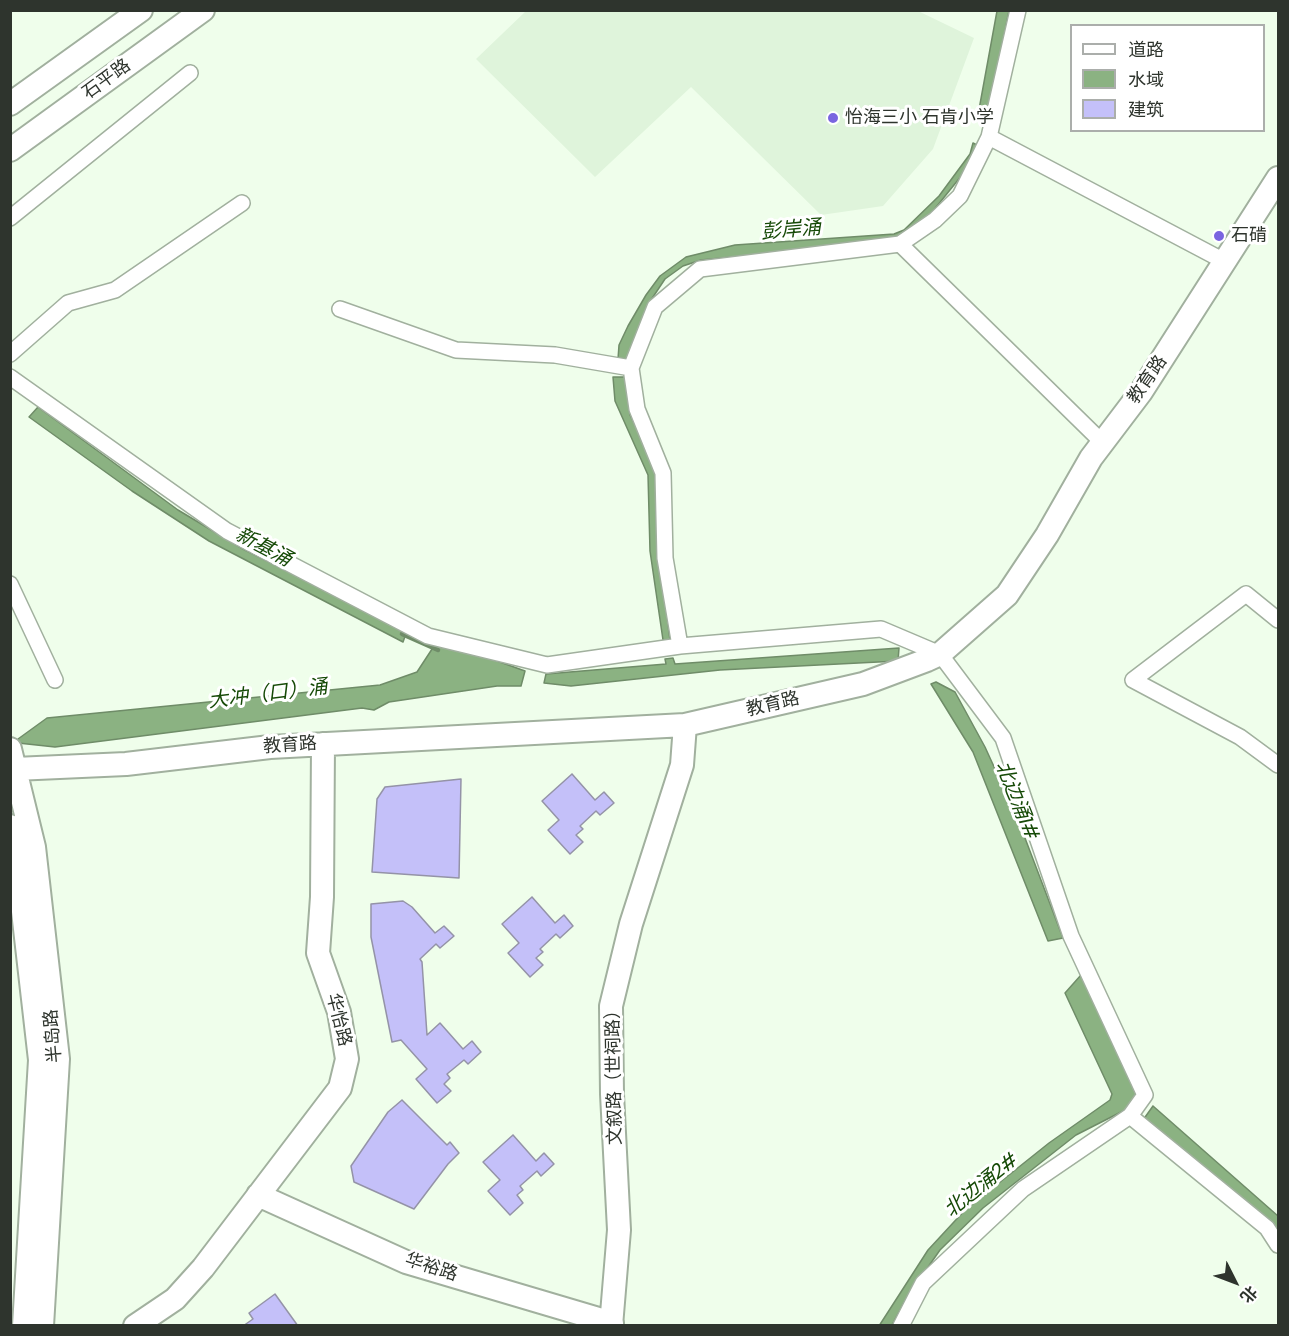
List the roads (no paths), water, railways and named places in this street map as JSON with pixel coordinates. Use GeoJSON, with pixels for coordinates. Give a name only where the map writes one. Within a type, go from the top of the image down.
{"type":"FeatureCollection","features":[{"type":"Feature","properties":{"kind":"street","name":"石平路"},"geometry":{"type":"LineString","coordinates":[[10,104],[141,10]]}},
{"type":"Feature","properties":{"kind":"street","name":"石平路"},"geometry":{"type":"LineString","coordinates":[[10,150],[203,10]]}},
{"type":"Feature","properties":{"kind":"street"},"geometry":{"type":"LineString","coordinates":[[680,646],[665,558],[663,473],[638,410],[631,368],[656,307],[700,269],[900,244],[927,227],[960,196],[989,137],[1018,10]]}},
{"type":"Feature","properties":{"kind":"street"},"geometry":{"type":"LineString","coordinates":[[10,218],[190,73]]}},
{"type":"Feature","properties":{"kind":"street"},"geometry":{"type":"LineString","coordinates":[[989,137],[1224,261]]}},
{"type":"Feature","properties":{"kind":"street","name":"教育路"},"geometry":{"type":"LineString","coordinates":[[13,759],[126,764],[270,747],[685,725],[863,684],[940,654],[1007,595],[1047,536],[1103,443],[1154,373],[1205,296],[1224,261],[1278,178]]}},
{"type":"Feature","properties":{"kind":"street"},"geometry":{"type":"LineString","coordinates":[[10,354],[68,303],[116,290],[242,203]]}},
{"type":"Feature","properties":{"kind":"street"},"geometry":{"type":"LineString","coordinates":[[900,244],[1103,443]]}},
{"type":"Feature","properties":{"kind":"street"},"geometry":{"type":"LineString","coordinates":[[340,309],[456,350],[555,355],[631,368]]}},
{"type":"Feature","properties":{"kind":"street"},"geometry":{"type":"LineString","coordinates":[[10,376],[227,531],[428,636],[547,665],[646,653],[680,646],[881,629],[940,654],[1003,738],[1071,936],[1145,1095],[1130,1116],[1023,1189],[923,1283],[901,1326]]}},
{"type":"Feature","properties":{"kind":"street"},"geometry":{"type":"LineString","coordinates":[[10,584],[54,680]]}},
{"type":"Feature","properties":{"kind":"street"},"geometry":{"type":"LineString","coordinates":[[1278,620],[1246,594],[1133,680],[1240,737],[1278,765]]}},
{"type":"Feature","properties":{"kind":"street","name":"文叙路（世祠路）"},"geometry":{"type":"LineString","coordinates":[[612,1324],[619,1230],[612,1094],[611,1006],[630,924],[682,765],[685,725]]}},
{"type":"Feature","properties":{"kind":"street","name":"华怡路"},"geometry":{"type":"LineString","coordinates":[[135,1326],[175,1299],[203,1268],[340,1088],[347,1059],[339,1012],[318,953],[322,897],[323,744]]}},
{"type":"Feature","properties":{"kind":"street","name":"半岛路"},"geometry":{"type":"LineString","coordinates":[[13,759],[34,847],[58,1059],[42,1326]]}},
{"type":"Feature","properties":{"kind":"street","name":"半岛路"},"geometry":{"type":"LineString","coordinates":[[10,826],[16,850],[40,1060],[24,1326]]}},
{"type":"Feature","properties":{"kind":"street"},"geometry":{"type":"LineString","coordinates":[[1130,1116],[1266,1228],[1278,1245]]}},
{"type":"Feature","properties":{"kind":"street","name":"华裕路"},"geometry":{"type":"LineString","coordinates":[[258,1195],[406,1262],[612,1324]]}},
{"type":"Feature","properties":{"kind":"water"},"geometry":{"type":"Polygon","coordinates":[[[997,11],[1009,11],[988,117],[978,115],[997,11]]]}},
{"type":"Feature","properties":{"kind":"water"},"geometry":{"type":"Polygon","coordinates":[[[973,143],[979,146],[975,159],[916,232],[877,243],[701,260],[683,266],[665,279],[651,300],[626,362],[618,359],[619,345],[646,295],[660,276],[686,257],[735,245],[894,234],[904,230],[939,196],[970,154],[973,143]]]}},
{"type":"Feature","properties":{"kind":"water"},"geometry":{"type":"Polygon","coordinates":[[[613,377],[625,377],[630,415],[657,469],[660,561],[670,640],[663,640],[650,551],[648,475],[615,401],[613,377]]]}},
{"type":"Feature","properties":{"kind":"water"},"geometry":{"type":"Polygon","coordinates":[[[38,407],[178,510],[243,549],[407,631],[403,642],[209,541],[132,491],[29,417],[38,407]]]}},
{"type":"Feature","properties":{"kind":"water"},"geometry":{"type":"Polygon","coordinates":[[[436,643],[447,643],[525,671],[521,686],[497,686],[389,702],[374,710],[362,708],[55,747],[18,743],[18,739],[47,718],[380,685],[417,672],[436,643]]]}},
{"type":"Feature","properties":{"kind":"water"},"geometry":{"type":"Polygon","coordinates":[[[899,648],[898,661],[720,670],[571,686],[544,683],[546,674],[666,664],[665,659],[673,658],[675,664],[899,648]]]}},
{"type":"Feature","properties":{"kind":"water"},"geometry":{"type":"Polygon","coordinates":[[[936,682],[955,692],[985,747],[1017,817],[1063,938],[1048,941],[973,752],[931,684],[936,682]]]}},
{"type":"Feature","properties":{"kind":"water"},"geometry":{"type":"Polygon","coordinates":[[[1081,975],[1137,1096],[1127,1109],[1076,1135],[983,1208],[940,1250],[907,1297],[892,1325],[879,1326],[928,1250],[965,1210],[1049,1143],[1110,1100],[1112,1094],[1065,993],[1081,975]]]}},
{"type":"Feature","properties":{"kind":"water"},"geometry":{"type":"Polygon","coordinates":[[[1153,1106],[1278,1216],[1278,1231],[1266,1218],[1143,1120],[1153,1106]]]}},
{"type":"Feature","properties":{"kind":"waterway","name":"新基涌"},"geometry":{"type":"LineString","coordinates":[[402,634],[438,650]]}},
{"type":"Feature","properties":{"kind":"place","name":"怡海三小 石肯小学"},"geometry":{"type":"Point","coordinates":[833,118]}},
{"type":"Feature","properties":{"kind":"place","name":"石𬒔"},"geometry":{"type":"Point","coordinates":[1219,236]}},
{"type":"Feature","properties":{"kind":"water label","name":"彭岸涌"},"geometry":{"type":"Point","coordinates":[791,231]}},
{"type":"Feature","properties":{"kind":"water label","name":"大冲（口）涌"},"geometry":{"type":"Point","coordinates":[268,695]}},
{"type":"Feature","properties":{"kind":"water label","name":"北边涌1#"},"geometry":{"type":"Point","coordinates":[1016,801]}},
{"type":"Feature","properties":{"kind":"water label","name":"北边涌2#"},"geometry":{"type":"Point","coordinates":[982,1186]}}]}
